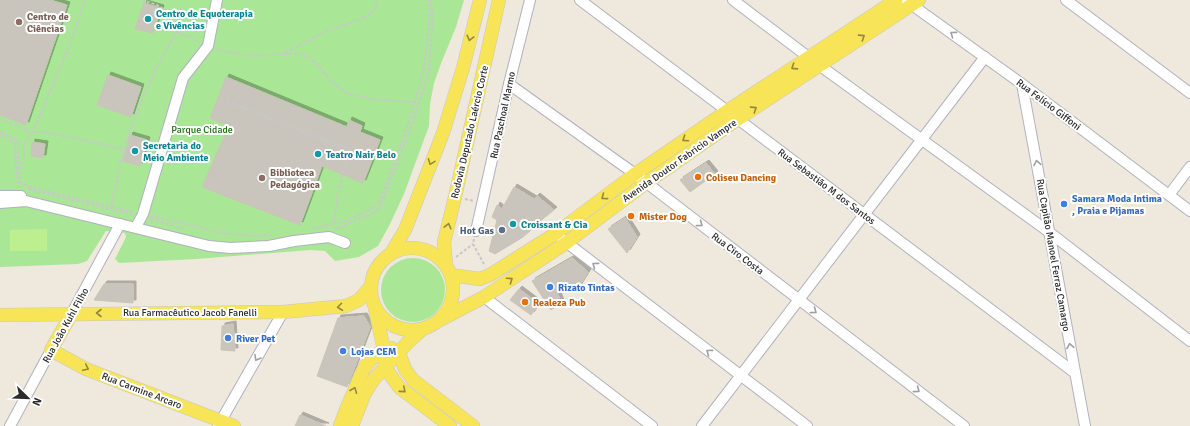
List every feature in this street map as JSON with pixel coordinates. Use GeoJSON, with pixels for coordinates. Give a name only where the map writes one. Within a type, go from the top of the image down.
{"type":"FeatureCollection","features":[{"type":"Feature","properties":{"kind":"main road","name":"Rodovia Deputado Laércio Corte"},"geometry":{"type":"LineString","coordinates":[[390,255],[405,230],[443,133],[480,0]]}},
{"type":"Feature","properties":{"kind":"main road","name":"Rodovia Deputado Laércio Corte"},"geometry":{"type":"LineString","coordinates":[[449,270],[444,242],[499,0]]}},
{"type":"Feature","properties":{"kind":"main road","name":"Avenida Doutor Fabricio Vampre"},"geometry":{"type":"LineString","coordinates":[[440,320],[484,297],[566,242],[646,183],[738,119],[896,0]]}},
{"type":"Feature","properties":{"kind":"main road","name":"Avenida Doutor Fabricio Vampre"},"geometry":{"type":"LineString","coordinates":[[449,270],[480,279],[490,275],[555,234],[635,174],[727,111],[912,2]]}},
{"type":"Feature","properties":{"kind":"main road"},"geometry":{"type":"LineString","coordinates":[[374,303],[379,314],[388,322],[399,328],[411,330],[423,329],[432,326],[448,311],[452,299],[454,287],[449,270],[437,256],[426,250],[414,248],[401,249],[380,263],[374,274],[371,286],[374,303],[384,350],[385,366],[400,388],[450,426]]}},
{"type":"Feature","properties":{"kind":"main road","name":"Rua Farmacêutico Jacob Fanelli"},"geometry":{"type":"LineString","coordinates":[[0,315],[72,313],[283,312],[346,306],[359,300],[371,286]]}},
{"type":"Feature","properties":{"kind":"main road","name":"Rua João Kuhl Filho"},"geometry":{"type":"LineString","coordinates":[[51,350],[72,313]]}},
{"type":"Feature","properties":{"kind":"main road"},"geometry":{"type":"LineString","coordinates":[[352,426],[365,392],[373,380],[408,342],[423,329]]}},
{"type":"Feature","properties":{"kind":"main road"},"geometry":{"type":"LineString","coordinates":[[340,426],[362,369],[373,357],[384,350],[408,342]]}},
{"type":"Feature","properties":{"kind":"main road","name":"Rua Carmine Arcaro"},"geometry":{"type":"LineString","coordinates":[[51,350],[86,369],[220,423],[234,426]]}},
{"type":"Feature","properties":{"kind":"main road"},"geometry":{"type":"LineString","coordinates":[[399,353],[405,369],[413,380],[473,426]]}},
{"type":"Feature","properties":{"kind":"street"},"geometry":{"type":"LineString","coordinates":[[136,227],[142,216],[183,78],[208,46],[217,0]]}},
{"type":"Feature","properties":{"kind":"street","name":"Rua Paschoal Marmo"},"geometry":{"type":"LineString","coordinates":[[476,231],[509,84],[530,0]]}},
{"type":"Feature","properties":{"kind":"street","name":"Rua Sebastião M dos Santos"},"geometry":{"type":"LineString","coordinates":[[580,0],[1075,373]]}},
{"type":"Feature","properties":{"kind":"street"},"geometry":{"type":"LineString","coordinates":[[733,0],[814,61],[1049,232],[1190,341]]}},
{"type":"Feature","properties":{"kind":"street"},"geometry":{"type":"LineString","coordinates":[[1066,0],[1190,93]]}},
{"type":"Feature","properties":{"kind":"street","name":"Rua Felício Giffoni"},"geometry":{"type":"LineString","coordinates":[[912,2],[1190,211]]}},
{"type":"Feature","properties":{"kind":"street"},"geometry":{"type":"LineString","coordinates":[[702,426],[985,57]]}},
{"type":"Feature","properties":{"kind":"street","name":"Rua Ciro Costa"},"geometry":{"type":"LineString","coordinates":[[509,84],[635,174],[964,426]]}},
{"type":"Feature","properties":{"kind":"street","name":"Rua Capitão Manoel Ferraz Camargo"},"geometry":{"type":"LineString","coordinates":[[1022,84],[1085,426]]}},
{"type":"Feature","properties":{"kind":"street"},"geometry":{"type":"LineString","coordinates":[[1169,195],[1190,167]]}},
{"type":"Feature","properties":{"kind":"street"},"geometry":{"type":"LineString","coordinates":[[0,196],[22,196],[26,201]]}},
{"type":"Feature","properties":{"kind":"street"},"geometry":{"type":"LineString","coordinates":[[0,203],[26,201],[209,246],[230,248],[269,246],[294,241],[329,237],[345,243]]}},
{"type":"Feature","properties":{"kind":"street","name":"Rua João Kuhl Filho"},"geometry":{"type":"LineString","coordinates":[[72,313],[120,224]]}},
{"type":"Feature","properties":{"kind":"street"},"geometry":{"type":"LineString","coordinates":[[555,234],[807,426]]}},
{"type":"Feature","properties":{"kind":"street"},"geometry":{"type":"LineString","coordinates":[[484,297],[652,426]]}},
{"type":"Feature","properties":{"kind":"street"},"geometry":{"type":"LineString","coordinates":[[220,423],[283,312]]}},
{"type":"Feature","properties":{"kind":"street","name":"Rua João Kuhl Filho"},"geometry":{"type":"LineString","coordinates":[[10,426],[51,350]]}},
{"type":"Feature","properties":{"kind":"path"},"geometry":{"type":"LineString","coordinates":[[16,176],[24,160],[24,145],[27,138],[33,132],[72,38],[85,0]]}},
{"type":"Feature","properties":{"kind":"path"},"geometry":{"type":"LineString","coordinates":[[142,0],[156,4],[165,10],[168,20],[178,32],[208,46],[250,56],[298,54],[308,57],[317,64],[330,80],[346,93],[376,100],[419,102]]}},
{"type":"Feature","properties":{"kind":"path"},"geometry":{"type":"LineString","coordinates":[[283,54],[324,32],[362,19],[373,11],[376,7],[377,0]]}},
{"type":"Feature","properties":{"kind":"path"},"geometry":{"type":"LineString","coordinates":[[312,228],[333,224],[372,209],[380,201],[415,101],[424,69],[430,14],[430,0]]}},
{"type":"Feature","properties":{"kind":"path"},"geometry":{"type":"LineString","coordinates":[[334,229],[372,214],[380,208],[429,72],[433,18],[430,0]]}},
{"type":"Feature","properties":{"kind":"path"},"geometry":{"type":"LineString","coordinates":[[111,210],[124,149],[138,108],[164,54],[178,32]]}},
{"type":"Feature","properties":{"kind":"path"},"geometry":{"type":"LineString","coordinates":[[228,101],[351,150],[342,174],[333,224],[329,230]]}},
{"type":"Feature","properties":{"kind":"path"},"geometry":{"type":"LineString","coordinates":[[0,119],[33,132],[52,134],[124,149]]}},
{"type":"Feature","properties":{"kind":"path"},"geometry":{"type":"LineString","coordinates":[[0,134],[16,140],[19,151],[18,170],[21,183],[30,187],[111,207],[191,231]]}},
{"type":"Feature","properties":{"kind":"path"},"geometry":{"type":"LineString","coordinates":[[0,134],[14,142],[16,150],[16,176],[18,185],[28,189],[111,210],[191,225],[221,233],[255,236],[279,234]]}},
{"type":"Feature","properties":{"kind":"path"},"geometry":{"type":"LineString","coordinates":[[455,197],[483,203]]}},
{"type":"Feature","properties":{"kind":"path"},"geometry":{"type":"LineString","coordinates":[[449,270],[473,244],[476,231]]}},
{"type":"Feature","properties":{"kind":"path"},"geometry":{"type":"LineString","coordinates":[[473,244],[490,275]]}},
{"type":"Feature","properties":{"kind":"green space","name":"Parque Cidade"},"geometry":{"type":"Polygon","coordinates":[[[0,0],[464,0],[456,27],[434,83],[430,104],[429,126],[404,194],[378,246],[359,257],[335,261],[325,251],[310,250],[196,259],[119,263],[115,259],[126,237],[125,233],[106,231],[87,261],[78,264],[0,267],[0,0]]]}},
{"type":"Feature","properties":{"kind":"green space"},"geometry":{"type":"Polygon","coordinates":[[[47,229],[47,251],[10,251],[10,230],[47,229]]]}},
{"type":"Feature","properties":{"kind":"green space"},"geometry":{"type":"Polygon","coordinates":[[[413,258],[431,264],[439,272],[445,290],[439,308],[431,316],[413,322],[395,316],[387,308],[381,290],[387,272],[395,264],[413,258]]]}},
{"type":"Feature","properties":{"kind":"building"},"geometry":{"type":"Polygon","coordinates":[[[0,0],[50,0],[67,5],[26,125],[0,115],[0,0]]]}},
{"type":"Feature","properties":{"kind":"building","name":"Centro de Equoterapia e Vivências"},"geometry":{"type":"Polygon","coordinates":[[[144,3],[161,8],[153,33],[135,29],[144,3]]]}},
{"type":"Feature","properties":{"kind":"building"},"geometry":{"type":"Polygon","coordinates":[[[108,75],[141,87],[131,117],[97,105],[108,75]]]}},
{"type":"Feature","properties":{"kind":"building"},"geometry":{"type":"Polygon","coordinates":[[[226,77],[347,127],[349,120],[362,126],[360,132],[380,140],[363,183],[322,166],[300,225],[202,187],[229,126],[210,118],[226,77]]]}},
{"type":"Feature","properties":{"kind":"building","name":"Secretaria do Meio Ambiente"},"geometry":{"type":"Polygon","coordinates":[[[130,135],[147,140],[140,166],[123,161],[130,135]]]}},
{"type":"Feature","properties":{"kind":"building"},"geometry":{"type":"Polygon","coordinates":[[[32,142],[45,144],[43,158],[31,156],[32,142]]]}},
{"type":"Feature","properties":{"kind":"building","name":"Coliseu Dancing"},"geometry":{"type":"Polygon","coordinates":[[[706,163],[715,174],[690,192],[680,180],[706,163]]]}},
{"type":"Feature","properties":{"kind":"building"},"geometry":{"type":"Polygon","coordinates":[[[514,187],[534,199],[537,196],[554,210],[530,229],[531,230],[523,237],[495,254],[489,251],[497,220],[492,217],[497,205],[502,209],[514,187]]]}},
{"type":"Feature","properties":{"kind":"building"},"geometry":{"type":"Polygon","coordinates":[[[625,218],[637,237],[627,253],[608,229],[625,218]]]}},
{"type":"Feature","properties":{"kind":"building","name":"Rizato Tintas"},"geometry":{"type":"Polygon","coordinates":[[[572,258],[588,272],[576,291],[570,283],[557,292],[561,303],[551,310],[532,281],[572,258]]]}},
{"type":"Feature","properties":{"kind":"building"},"geometry":{"type":"Polygon","coordinates":[[[104,284],[133,284],[133,303],[94,300],[104,284]]]}},
{"type":"Feature","properties":{"kind":"building","name":"Realeza Pub"},"geometry":{"type":"Polygon","coordinates":[[[519,289],[539,304],[531,315],[510,300],[519,289]]]}},
{"type":"Feature","properties":{"kind":"building","name":"Lojas CEM"},"geometry":{"type":"Polygon","coordinates":[[[364,316],[370,327],[347,387],[317,376],[338,318],[364,316]]]}},
{"type":"Feature","properties":{"kind":"building","name":"River Pet"},"geometry":{"type":"Polygon","coordinates":[[[233,324],[235,351],[221,350],[222,326],[233,324]]]}},
{"type":"Feature","properties":{"kind":"building"},"geometry":{"type":"Polygon","coordinates":[[[300,415],[326,426],[295,426],[300,415]]]}},
{"type":"Feature","properties":{"kind":"place","name":"Centro de Equoterapia e Vivências"},"geometry":{"type":"Point","coordinates":[148,19]}},
{"type":"Feature","properties":{"kind":"place","name":"Centro de Ciências"},"geometry":{"type":"Point","coordinates":[19,22]}},
{"type":"Feature","properties":{"kind":"place","name":"Secretaria do Meio Ambiente"},"geometry":{"type":"Point","coordinates":[135,151]}},
{"type":"Feature","properties":{"kind":"place","name":"Teatro Nair Belo"},"geometry":{"type":"Point","coordinates":[318,154]}},
{"type":"Feature","properties":{"kind":"place","name":"Coliseu Dancing"},"geometry":{"type":"Point","coordinates":[698,177]}},
{"type":"Feature","properties":{"kind":"place","name":"Biblioteca Pedagógica"},"geometry":{"type":"Point","coordinates":[262,178]}},
{"type":"Feature","properties":{"kind":"place","name":"Samara Moda Intima , Praia e Pijamas"},"geometry":{"type":"Point","coordinates":[1064,204]}},
{"type":"Feature","properties":{"kind":"place","name":"Mister Dog"},"geometry":{"type":"Point","coordinates":[631,216]}},
{"type":"Feature","properties":{"kind":"place","name":"Croissant & Cia"},"geometry":{"type":"Point","coordinates":[513,224]}},
{"type":"Feature","properties":{"kind":"place","name":"Hot Gas"},"geometry":{"type":"Point","coordinates":[502,230]}},
{"type":"Feature","properties":{"kind":"place","name":"Rizato Tintas"},"geometry":{"type":"Point","coordinates":[550,287]}},
{"type":"Feature","properties":{"kind":"place","name":"Realeza Pub"},"geometry":{"type":"Point","coordinates":[525,302]}},
{"type":"Feature","properties":{"kind":"place","name":"River Pet"},"geometry":{"type":"Point","coordinates":[228,338]}},
{"type":"Feature","properties":{"kind":"place","name":"Lojas CEM"},"geometry":{"type":"Point","coordinates":[343,351]}}]}
